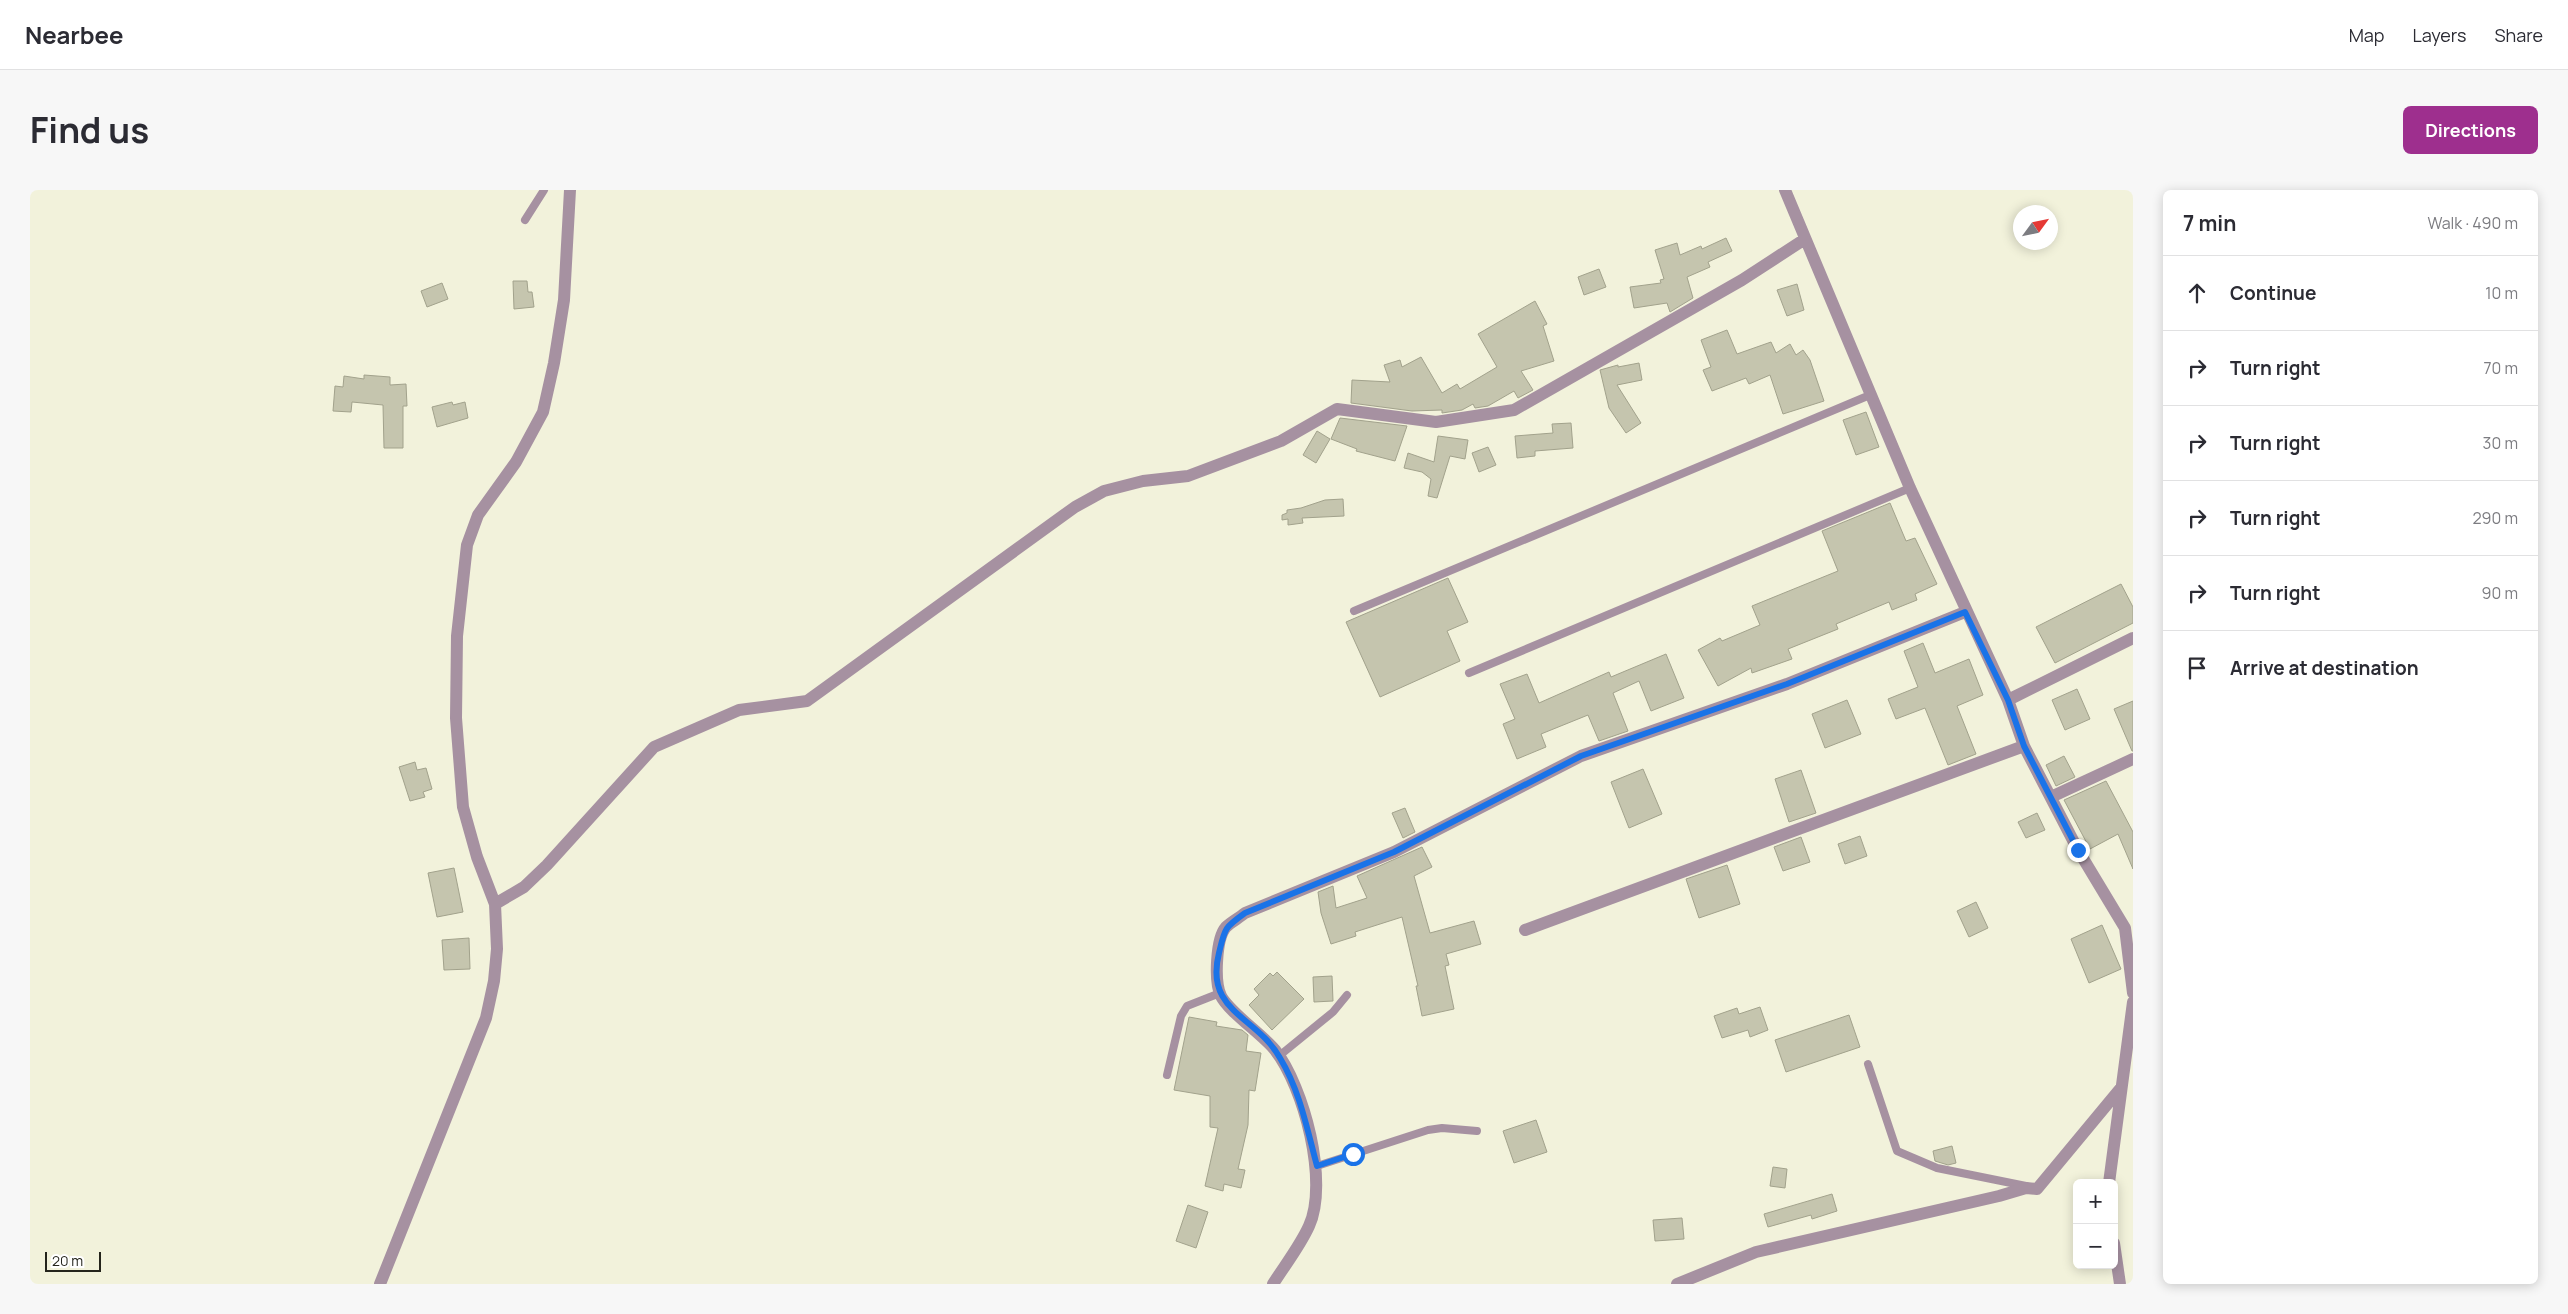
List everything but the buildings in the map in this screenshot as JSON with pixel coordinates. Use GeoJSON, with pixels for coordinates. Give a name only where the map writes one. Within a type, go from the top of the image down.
{"type":"FeatureCollection","features":[{"type":"Feature","properties":{"kind":"street"},"geometry":{"type":"LineString","coordinates":[[380,1284],[486,1018],[494,981],[496,904],[476,857],[463,806],[456,718],[457,636],[467,544],[478,515],[516,462],[543,412],[554,363],[564,300],[570,190]]}},
{"type":"Feature","properties":{"kind":"street"},"geometry":{"type":"LineString","coordinates":[[1785,190],[1910,488],[1965,612],[2008,700],[2024,746],[2078,850],[2125,928],[2133,993]]}},
{"type":"Feature","properties":{"kind":"street"},"geometry":{"type":"LineString","coordinates":[[496,904],[524,887],[547,865],[654,747],[739,710],[807,701],[1075,507],[1104,491],[1143,481],[1188,476],[1281,441],[1336,409],[1436,422],[1514,410],[1742,280],[1805,239]]}},
{"type":"Feature","properties":{"kind":"street"},"geometry":{"type":"LineString","coordinates":[[1273,1284],[1309,1225],[1316,1197],[1317,1166],[1298,1091],[1280,1056],[1222,999],[1217,985],[1216,964],[1225,928],[1245,913],[1394,852],[1581,756],[1787,684],[1965,612]]}},
{"type":"Feature","properties":{"kind":"street"},"geometry":{"type":"LineString","coordinates":[[2008,700],[2133,638]]}},
{"type":"Feature","properties":{"kind":"street"},"geometry":{"type":"LineString","coordinates":[[1525,930],[2024,746]]}},
{"type":"Feature","properties":{"kind":"street"},"geometry":{"type":"LineString","coordinates":[[2051,797],[2133,759]]}},
{"type":"Feature","properties":{"kind":"street"},"geometry":{"type":"LineString","coordinates":[[2109,1179],[2133,1002]]}},
{"type":"Feature","properties":{"kind":"street"},"geometry":{"type":"LineString","coordinates":[[1677,1284],[1756,1252],[1999,1196],[2026,1188],[2036,1188],[2120,1089]]}},
{"type":"Feature","properties":{"kind":"street"},"geometry":{"type":"LineString","coordinates":[[2118,1269],[2120,1284]]}},
{"type":"Feature","properties":{"kind":"lane"},"geometry":{"type":"LineString","coordinates":[[525,220],[544,190]]}},
{"type":"Feature","properties":{"kind":"lane"},"geometry":{"type":"LineString","coordinates":[[1354,612],[1870,395]]}},
{"type":"Feature","properties":{"kind":"lane"},"geometry":{"type":"LineString","coordinates":[[1469,673],[1910,488]]}},
{"type":"Feature","properties":{"kind":"lane"},"geometry":{"type":"LineString","coordinates":[[1167,1075],[1181,1016],[1187,1006],[1220,993]]}},
{"type":"Feature","properties":{"kind":"lane"},"geometry":{"type":"LineString","coordinates":[[1280,1056],[1333,1012],[1347,995]]}},
{"type":"Feature","properties":{"kind":"lane"},"geometry":{"type":"LineString","coordinates":[[1868,1064],[1897,1151],[1937,1168],[2036,1188]]}},
{"type":"Feature","properties":{"kind":"lane"},"geometry":{"type":"LineString","coordinates":[[1317,1166],[1428,1130],[1442,1128],[1477,1131]]}},
{"type":"Feature","properties":{"kind":"route"},"geometry":{"type":"LineString","coordinates":[[1353,1154],[1317,1166],[1298,1091],[1280,1056],[1271,1045],[1222,999],[1217,985],[1216,964],[1225,928],[1245,913],[1394,852],[1581,756],[1787,684],[1965,612],[2008,700],[2024,746],[2078,850]]}}]}
